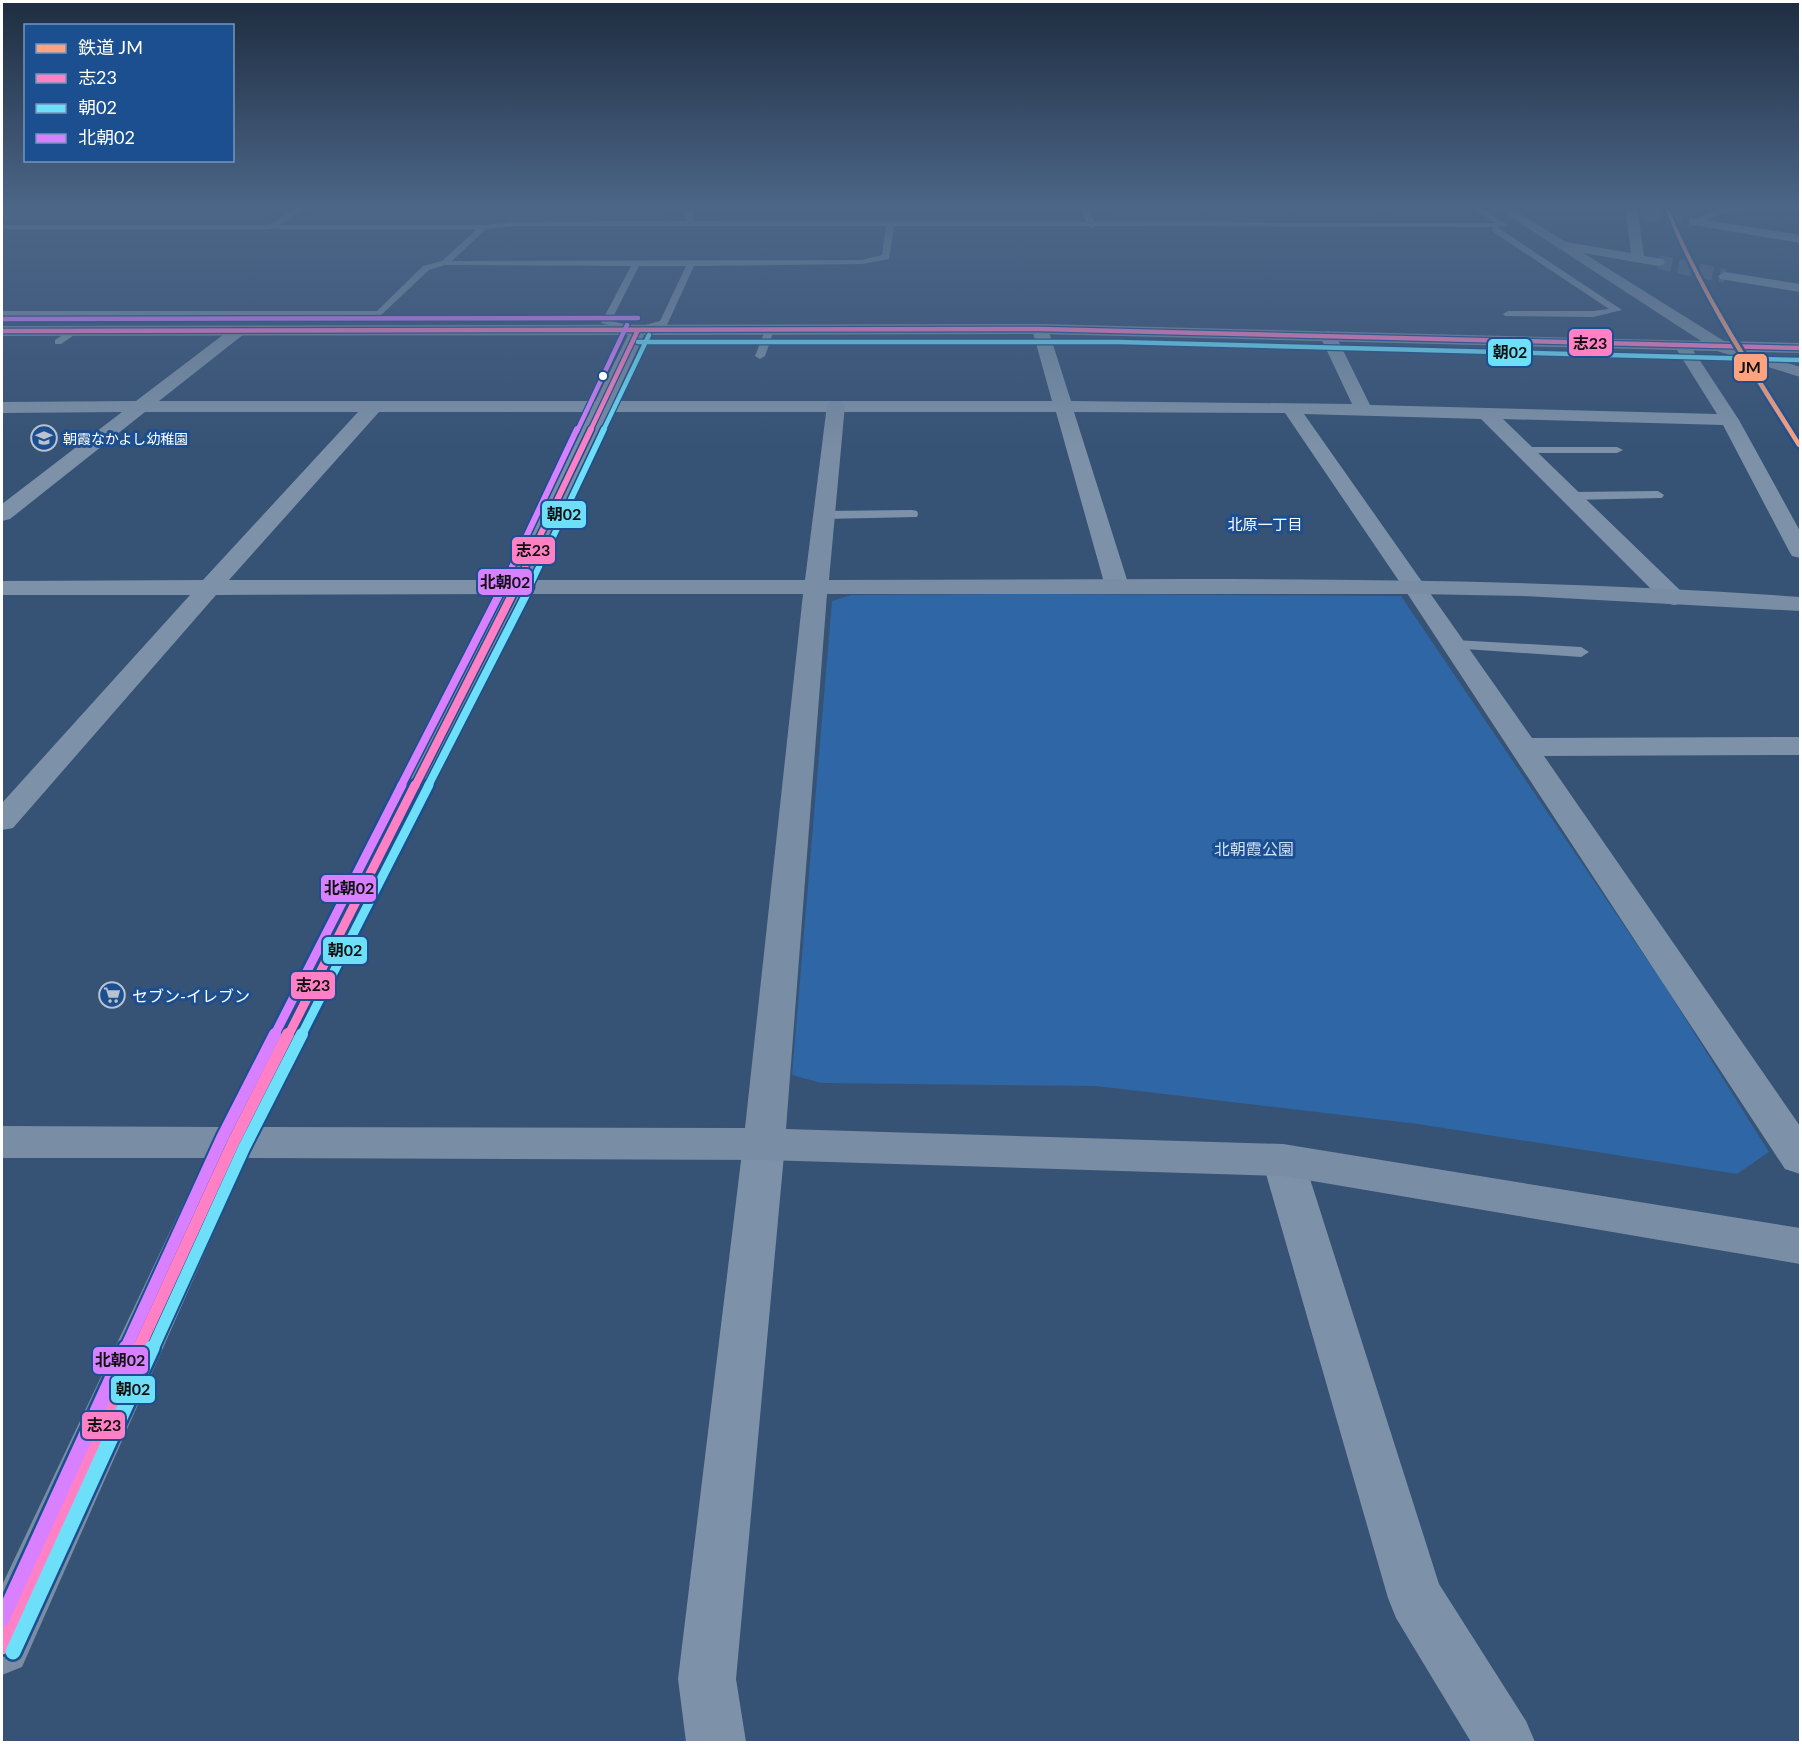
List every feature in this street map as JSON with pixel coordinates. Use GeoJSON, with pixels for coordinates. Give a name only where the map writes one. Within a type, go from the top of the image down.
{"type":"FeatureCollection","features":[{"type":"Feature","properties":{"kind":"street"},"geometry":{"type":"LineString","coordinates":[[1628,287],[1722,347],[1800,372]]}},
{"type":"Feature","properties":{"kind":"street"},"geometry":{"type":"LineString","coordinates":[[2,331],[1040,329],[1683,347],[1800,348]]}},
{"type":"Feature","properties":{"kind":"street"},"geometry":{"type":"LineString","coordinates":[[1040,329],[1065,406],[1117,586]]}},
{"type":"Feature","properties":{"kind":"street"},"geometry":{"type":"LineString","coordinates":[[2,1647],[233,1143],[516,587],[604,406],[638,330]]}},
{"type":"Feature","properties":{"kind":"street"},"geometry":{"type":"LineString","coordinates":[[2,514],[238,331]]}},
{"type":"Feature","properties":{"kind":"street"},"geometry":{"type":"LineString","coordinates":[[1328,336],[1364,409]]}},
{"type":"Feature","properties":{"kind":"street"},"geometry":{"type":"LineString","coordinates":[[1683,347],[1730,420],[1800,551]]}},
{"type":"Feature","properties":{"kind":"street"},"geometry":{"type":"LineString","coordinates":[[716,1743],[707,1679],[764,1144],[816,586],[837,405]]}},
{"type":"Feature","properties":{"kind":"street"},"geometry":{"type":"LineString","coordinates":[[2,407],[1065,406],[1364,409],[1730,420]]}},
{"type":"Feature","properties":{"kind":"street"},"geometry":{"type":"LineString","coordinates":[[2,820],[373,407]]}},
{"type":"Feature","properties":{"kind":"street"},"geometry":{"type":"LineString","coordinates":[[1290,408],[1455,645],[1800,1158]]}},
{"type":"Feature","properties":{"kind":"street"},"geometry":{"type":"LineString","coordinates":[[1485,412],[1674,598]]}},
{"type":"Feature","properties":{"kind":"street"},"geometry":{"type":"LineString","coordinates":[[2,588],[1415,587],[1523,589],[1800,604]]}},
{"type":"Feature","properties":{"kind":"street"},"geometry":{"type":"LineString","coordinates":[[1523,747],[1800,746]]}},
{"type":"Feature","properties":{"kind":"street"},"geometry":{"type":"LineString","coordinates":[[2,1142],[764,1144],[1283,1160],[1800,1246]]}},
{"type":"Feature","properties":{"kind":"street"},"geometry":{"type":"LineString","coordinates":[[1283,1160],[1416,1598],[1504,1743]]}},
{"type":"Feature","properties":{"kind":"lane"},"geometry":{"type":"LineString","coordinates":[[2,314],[379,314],[406,287]]}},
{"type":"Feature","properties":{"kind":"lane"},"geometry":{"type":"LineString","coordinates":[[624,287],[606,323],[638,330],[664,323],[680,287]]}},
{"type":"Feature","properties":{"kind":"lane"},"geometry":{"type":"LineString","coordinates":[[1508,314],[1593,314],[1617,310],[1585,287]]}},
{"type":"Feature","properties":{"kind":"lane"},"geometry":{"type":"LineString","coordinates":[[760,356],[770,330]]}},
{"type":"Feature","properties":{"kind":"lane"},"geometry":{"type":"LineString","coordinates":[[58,342],[75,331]]}},
{"type":"Feature","properties":{"kind":"lane"},"geometry":{"type":"LineString","coordinates":[[1524,451],[1617,450]]}},
{"type":"Feature","properties":{"kind":"lane"},"geometry":{"type":"LineString","coordinates":[[1570,496],[1658,495]]}},
{"type":"Feature","properties":{"kind":"lane"},"geometry":{"type":"LineString","coordinates":[[824,515],[912,514]]}},
{"type":"Feature","properties":{"kind":"lane"},"geometry":{"type":"LineString","coordinates":[[1455,645],[1581,652]]}},
{"type":"Feature","properties":{"kind":"green space","name":"北朝霞公園"},"geometry":{"type":"Polygon","coordinates":[[[851,595],[1401,596],[1663,983],[1769,1152],[1737,1174],[1418,1124],[1096,1086],[821,1083],[792,1075],[832,601],[851,595]]]}},
{"type":"Feature","properties":{"kind":"rail line","name":"JM"},"geometry":{"type":"LineString","coordinates":[[1703,287],[1800,446]]}},
{"type":"Feature","properties":{"kind":"transit line","name":"北朝02"},"geometry":{"type":"LineString","coordinates":[[2,319],[638,318]]}},
{"type":"Feature","properties":{"kind":"transit line","name":"北朝02"},"geometry":{"type":"LineString","coordinates":[[2,1619],[222,1138],[505,582],[627,325]]}},
{"type":"Feature","properties":{"kind":"transit line","name":"志23"},"geometry":{"type":"LineString","coordinates":[[2,331],[1040,329],[1800,348]]}},
{"type":"Feature","properties":{"kind":"transit line","name":"志23"},"geometry":{"type":"LineString","coordinates":[[2,1647],[233,1143],[516,587],[638,330]]}},
{"type":"Feature","properties":{"kind":"transit line","name":"朝02"},"geometry":{"type":"LineString","coordinates":[[13,1652],[244,1148],[527,592],[649,335]]}},
{"type":"Feature","properties":{"kind":"transit line","name":"朝02"},"geometry":{"type":"LineString","coordinates":[[638,342],[1119,342],[1800,360]]}},
{"type":"Feature","properties":{"kind":"place","name":"朝霞なかよし幼稚園"},"geometry":{"type":"Point","coordinates":[44,438]}},
{"type":"Feature","properties":{"kind":"place","name":"セブン-イレブン"},"geometry":{"type":"Point","coordinates":[112,995]}},
{"type":"Feature","properties":{"kind":"district","name":"北原一丁目"},"geometry":{"type":"Point","coordinates":[1265,524]}}]}
